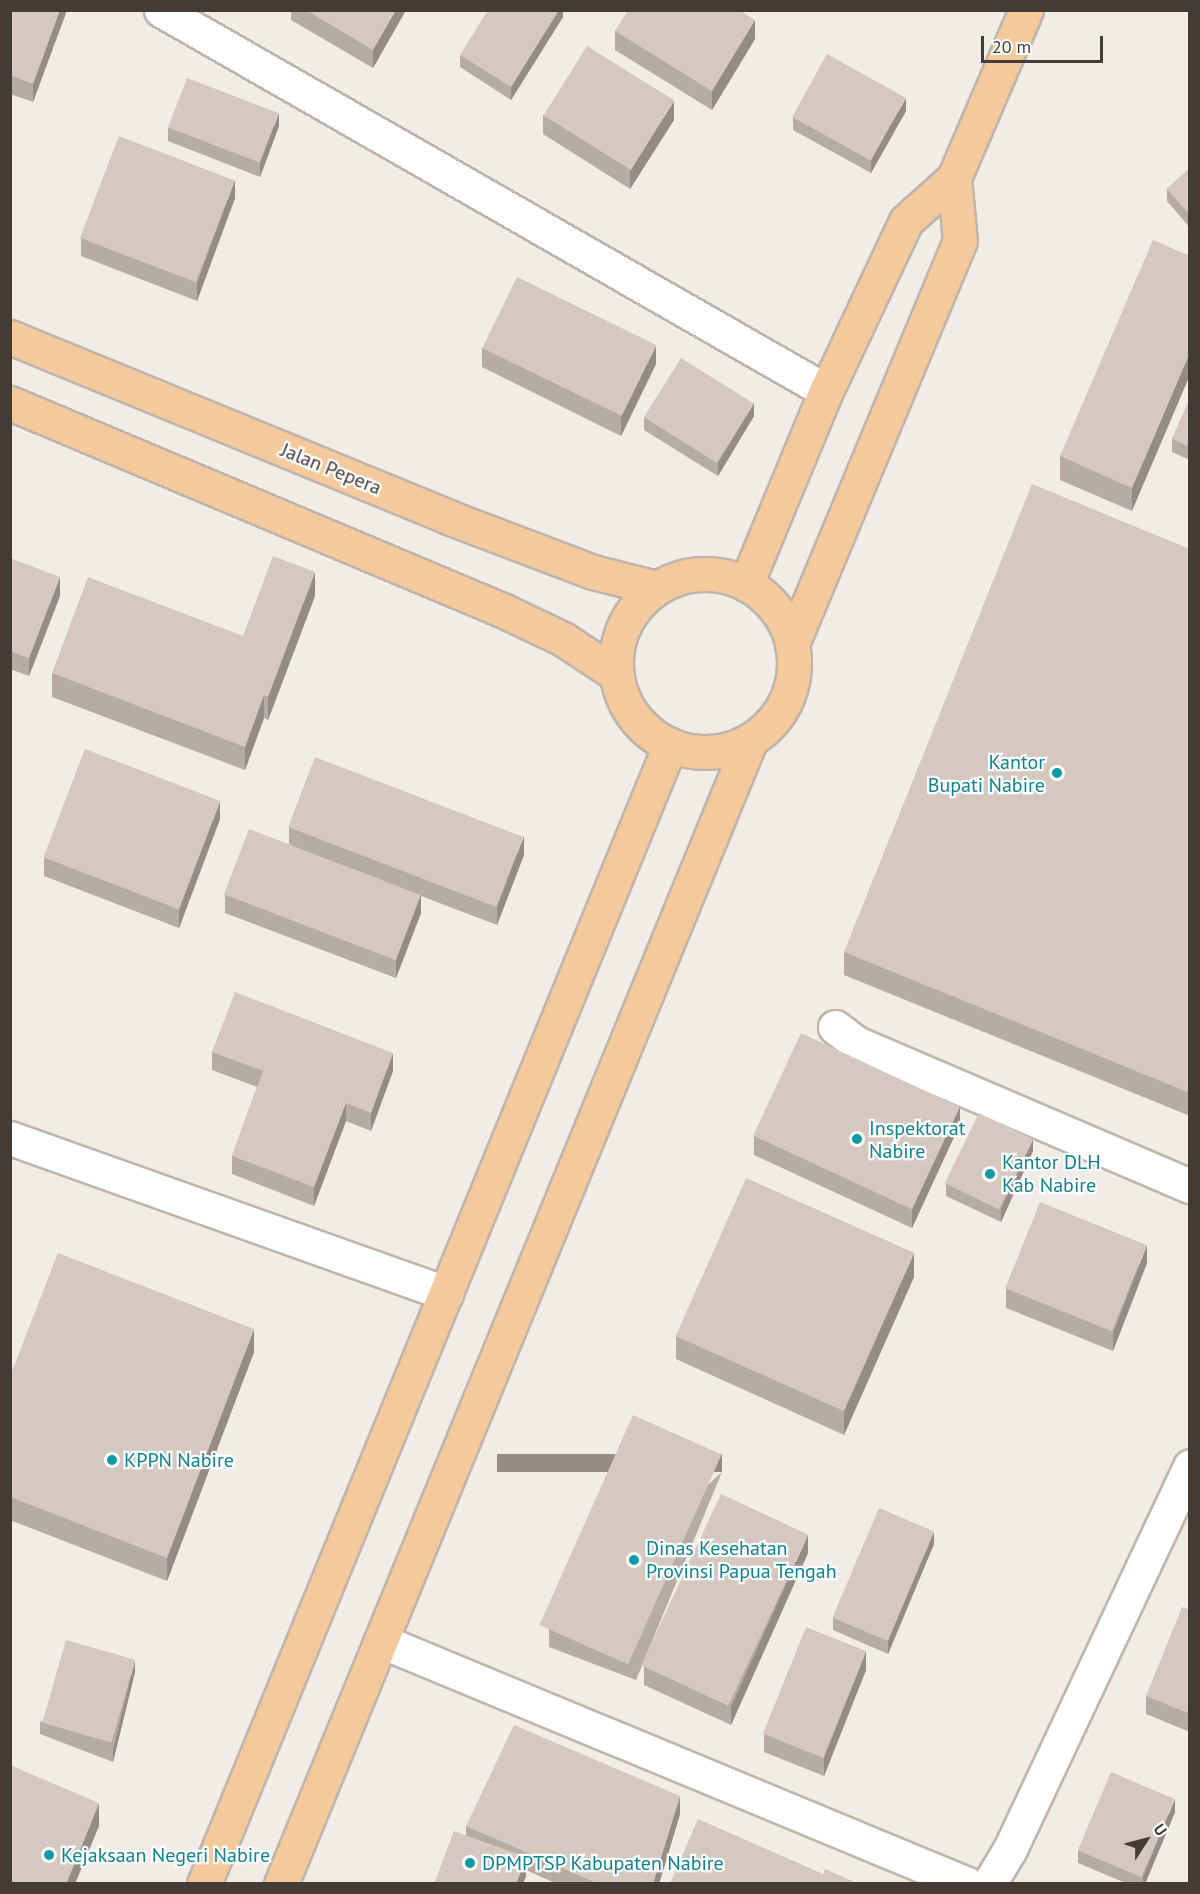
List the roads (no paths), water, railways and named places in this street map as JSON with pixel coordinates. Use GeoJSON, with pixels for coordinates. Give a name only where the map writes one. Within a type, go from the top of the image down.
{"type":"FeatureCollection","features":[{"type":"Feature","properties":{"kind":"main road"},"geometry":{"type":"LineString","coordinates":[[746,584],[826,391],[906,221],[954,178],[1026,10]]}},
{"type":"Feature","properties":{"kind":"main road"},"geometry":{"type":"LineString","coordinates":[[792,644],[960,241],[954,178]]}},
{"type":"Feature","properties":{"kind":"main road","name":"Jalan Pepera"},"geometry":{"type":"LineString","coordinates":[[10,337],[448,517],[593,572],[656,588]]}},
{"type":"Feature","properties":{"kind":"main road"},"geometry":{"type":"LineString","coordinates":[[10,403],[502,610],[563,639],[616,674]]}},
{"type":"Feature","properties":{"kind":"main road"},"geometry":{"type":"LineString","coordinates":[[716,575],[746,584],[760,593],[781,616],[792,644],[794,676],[789,695],[774,722],[750,741],[721,752],[690,752],[670,745],[644,728],[625,703],[616,674],[618,642],[631,614],[656,588],[685,576],[716,575]]}},
{"type":"Feature","properties":{"kind":"main road"},"geometry":{"type":"LineString","coordinates":[[281,1884],[750,741]]}},
{"type":"Feature","properties":{"kind":"main road"},"geometry":{"type":"LineString","coordinates":[[204,1884],[670,745]]}},
{"type":"Feature","properties":{"kind":"street"},"geometry":{"type":"LineString","coordinates":[[161,10],[826,391]]}},
{"type":"Feature","properties":{"kind":"street"},"geometry":{"type":"LineString","coordinates":[[835,1027],[856,1043],[1190,1186]]}},
{"type":"Feature","properties":{"kind":"street"},"geometry":{"type":"LineString","coordinates":[[10,1138],[446,1293]]}},
{"type":"Feature","properties":{"kind":"street"},"geometry":{"type":"LineString","coordinates":[[989,1884],[1010,1849],[1190,1466]]}},
{"type":"Feature","properties":{"kind":"street"},"geometry":{"type":"LineString","coordinates":[[381,1641],[967,1884]]}},
{"type":"Feature","properties":{"kind":"place","name":"Kantor Bupati Nabire"},"geometry":{"type":"Point","coordinates":[1057,773]}},
{"type":"Feature","properties":{"kind":"place","name":"Inspektorat Nabire"},"geometry":{"type":"Point","coordinates":[857,1139]}},
{"type":"Feature","properties":{"kind":"place","name":"Kantor DLH Kab Nabire"},"geometry":{"type":"Point","coordinates":[990,1174]}},
{"type":"Feature","properties":{"kind":"place","name":"KPPN Nabire"},"geometry":{"type":"Point","coordinates":[112,1460]}},
{"type":"Feature","properties":{"kind":"place","name":"Dinas Kesehatan Provinsi Papua Tengah"},"geometry":{"type":"Point","coordinates":[634,1560]}},
{"type":"Feature","properties":{"kind":"place","name":"Kejaksaan Negeri Nabire"},"geometry":{"type":"Point","coordinates":[49,1855]}},
{"type":"Feature","properties":{"kind":"place","name":"DPMPTSP Kabupaten Nabire"},"geometry":{"type":"Point","coordinates":[470,1863]}}]}
